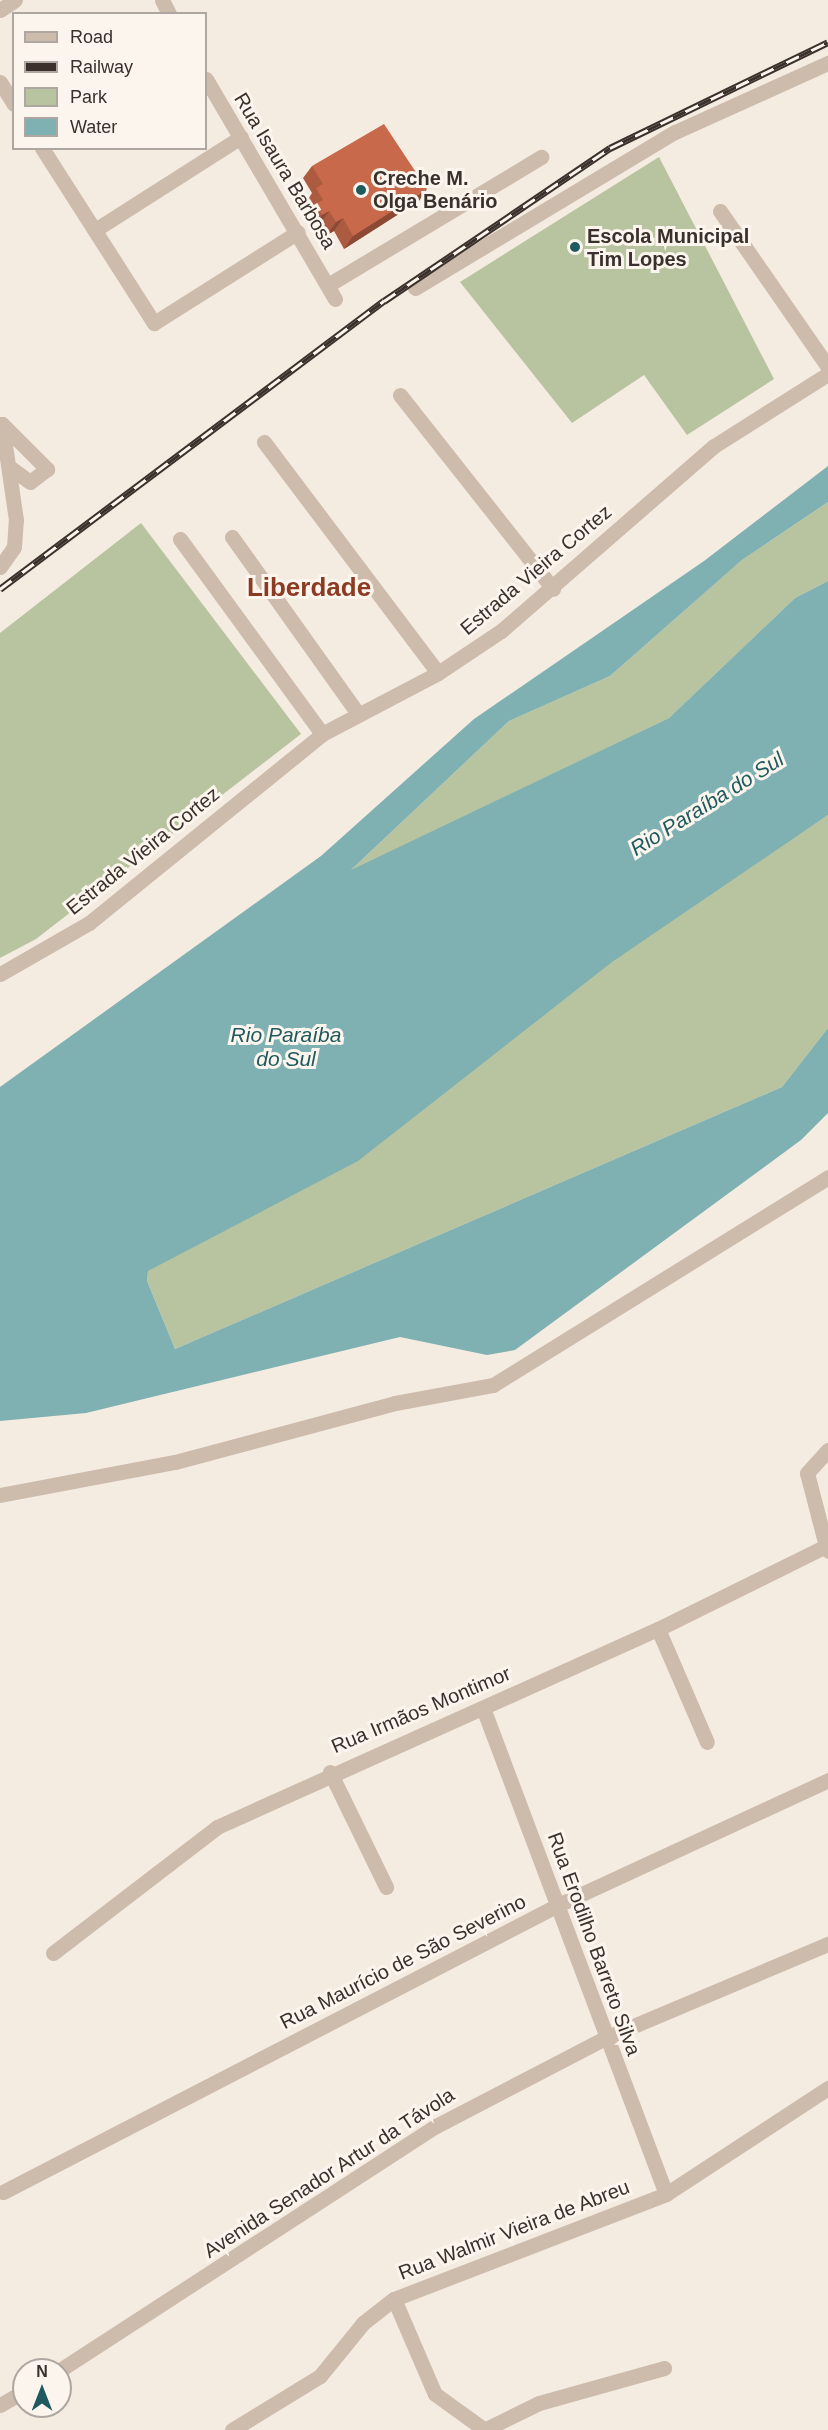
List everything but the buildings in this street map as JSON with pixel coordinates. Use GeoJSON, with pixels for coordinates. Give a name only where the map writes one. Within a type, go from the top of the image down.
{"type":"FeatureCollection","features":[{"type":"Feature","properties":{"kind":"street"},"geometry":{"type":"LineString","coordinates":[[0,10],[15,0]]}},
{"type":"Feature","properties":{"kind":"street"},"geometry":{"type":"LineString","coordinates":[[414,288],[675,132],[828,63]]}},
{"type":"Feature","properties":{"kind":"street","name":"Rua Isaura Barbosa"},"geometry":{"type":"LineString","coordinates":[[207,81],[298,232],[335,299]]}},
{"type":"Feature","properties":{"kind":"street"},"geometry":{"type":"LineString","coordinates":[[0,82],[12,101]]}},
{"type":"Feature","properties":{"kind":"street"},"geometry":{"type":"LineString","coordinates":[[95,230],[241,137]]}},
{"type":"Feature","properties":{"kind":"street"},"geometry":{"type":"LineString","coordinates":[[43,150],[154,323],[298,232]]}},
{"type":"Feature","properties":{"kind":"street"},"geometry":{"type":"LineString","coordinates":[[328,285],[541,158]]}},
{"type":"Feature","properties":{"kind":"street"},"geometry":{"type":"LineString","coordinates":[[720,211],[828,367]]}},
{"type":"Feature","properties":{"kind":"street","name":"Estrada Vieira Cortez"},"geometry":{"type":"LineString","coordinates":[[0,974],[89,923],[322,734],[357,712],[438,673],[553,589],[714,446],[828,374]]}},
{"type":"Feature","properties":{"kind":"street"},"geometry":{"type":"LineString","coordinates":[[400,395],[553,589]]}},
{"type":"Feature","properties":{"kind":"street"},"geometry":{"type":"LineString","coordinates":[[1,423],[37,453],[47,469],[36,481],[21,481],[12,469]]}},
{"type":"Feature","properties":{"kind":"street"},"geometry":{"type":"LineString","coordinates":[[0,567],[16,533],[12,469],[1,423]]}},
{"type":"Feature","properties":{"kind":"street"},"geometry":{"type":"LineString","coordinates":[[264,442],[438,673]]}},
{"type":"Feature","properties":{"kind":"street"},"geometry":{"type":"LineString","coordinates":[[232,537],[357,712]]}},
{"type":"Feature","properties":{"kind":"street"},"geometry":{"type":"LineString","coordinates":[[180,539],[322,734]]}},
{"type":"Feature","properties":{"kind":"street"},"geometry":{"type":"LineString","coordinates":[[0,1495],[167,1464],[387,1405],[493,1385],[828,1177]]}},
{"type":"Feature","properties":{"kind":"street"},"geometry":{"type":"LineString","coordinates":[[827,1549],[807,1479],[812,1461],[828,1450]]}},
{"type":"Feature","properties":{"kind":"street","name":"Rua Irmãos Montimor"},"geometry":{"type":"LineString","coordinates":[[53,1953],[198,1839],[330,1772],[483,1708],[827,1549]]}},
{"type":"Feature","properties":{"kind":"street"},"geometry":{"type":"LineString","coordinates":[[658,1629],[707,1742]]}},
{"type":"Feature","properties":{"kind":"street","name":"Rua Erodilho Barreto Silva"},"geometry":{"type":"LineString","coordinates":[[483,1708],[558,1905],[605,2038],[666,2194]]}},
{"type":"Feature","properties":{"kind":"street"},"geometry":{"type":"LineString","coordinates":[[330,1772],[386,1887]]}},
{"type":"Feature","properties":{"kind":"street","name":"Rua Maurício de São Severino"},"geometry":{"type":"LineString","coordinates":[[3,2192],[558,1905],[828,1780]]}},
{"type":"Feature","properties":{"kind":"street","name":"Avenida Senador Artur da Távola"},"geometry":{"type":"LineString","coordinates":[[72,2362],[436,2126],[605,2038],[828,1944]]}},
{"type":"Feature","properties":{"kind":"street","name":"Rua Walmir Vieira de Abreu"},"geometry":{"type":"LineString","coordinates":[[232,2430],[320,2376],[363,2324],[394,2299],[666,2194],[828,2088]]}},
{"type":"Feature","properties":{"kind":"street"},"geometry":{"type":"LineString","coordinates":[[394,2299],[435,2394],[486,2430],[539,2403],[664,2368]]}},
{"type":"Feature","properties":{"kind":"green space"},"geometry":{"type":"Polygon","coordinates":[[[659,157],[774,379],[687,435],[644,375],[572,423],[460,282],[659,157]]]}},
{"type":"Feature","properties":{"kind":"green space"},"geometry":{"type":"Polygon","coordinates":[[[828,502],[828,581],[795,598],[669,718],[349,872],[509,721],[610,676],[742,560],[828,502]]]}},
{"type":"Feature","properties":{"kind":"green space"},"geometry":{"type":"Polygon","coordinates":[[[141,523],[301,734],[36,939],[0,958],[0,633],[141,523]]]}},
{"type":"Feature","properties":{"kind":"green space"},"geometry":{"type":"Polygon","coordinates":[[[828,815],[828,1028],[782,1087],[175,1349],[147,1281],[148,1271],[828,815]]]}},
{"type":"Feature","properties":{"kind":"water","name":"Rio Paraíba do Sul"},"geometry":{"type":"Polygon","coordinates":[[[828,466],[828,502],[742,560],[610,676],[509,721],[351,870],[669,718],[795,598],[828,581],[828,815],[612,962],[358,1161],[148,1271],[147,1281],[175,1349],[782,1087],[828,1028],[828,1113],[801,1140],[515,1350],[487,1355],[400,1337],[86,1413],[0,1421],[0,1087],[321,856],[474,719],[704,561],[828,466]]]}},
{"type":"Feature","properties":{"kind":"railway"},"geometry":{"type":"LineString","coordinates":[[0,589],[384,301],[610,148],[828,42]]}},
{"type":"Feature","properties":{"kind":"place","name":"Creche M. Olga Benário"},"geometry":{"type":"Point","coordinates":[361,190]}},
{"type":"Feature","properties":{"kind":"place","name":"Escola Municipal Tim Lopes"},"geometry":{"type":"Point","coordinates":[575,247]}},
{"type":"Feature","properties":{"kind":"district","name":"Liberdade"},"geometry":{"type":"Point","coordinates":[309,588]}}]}
